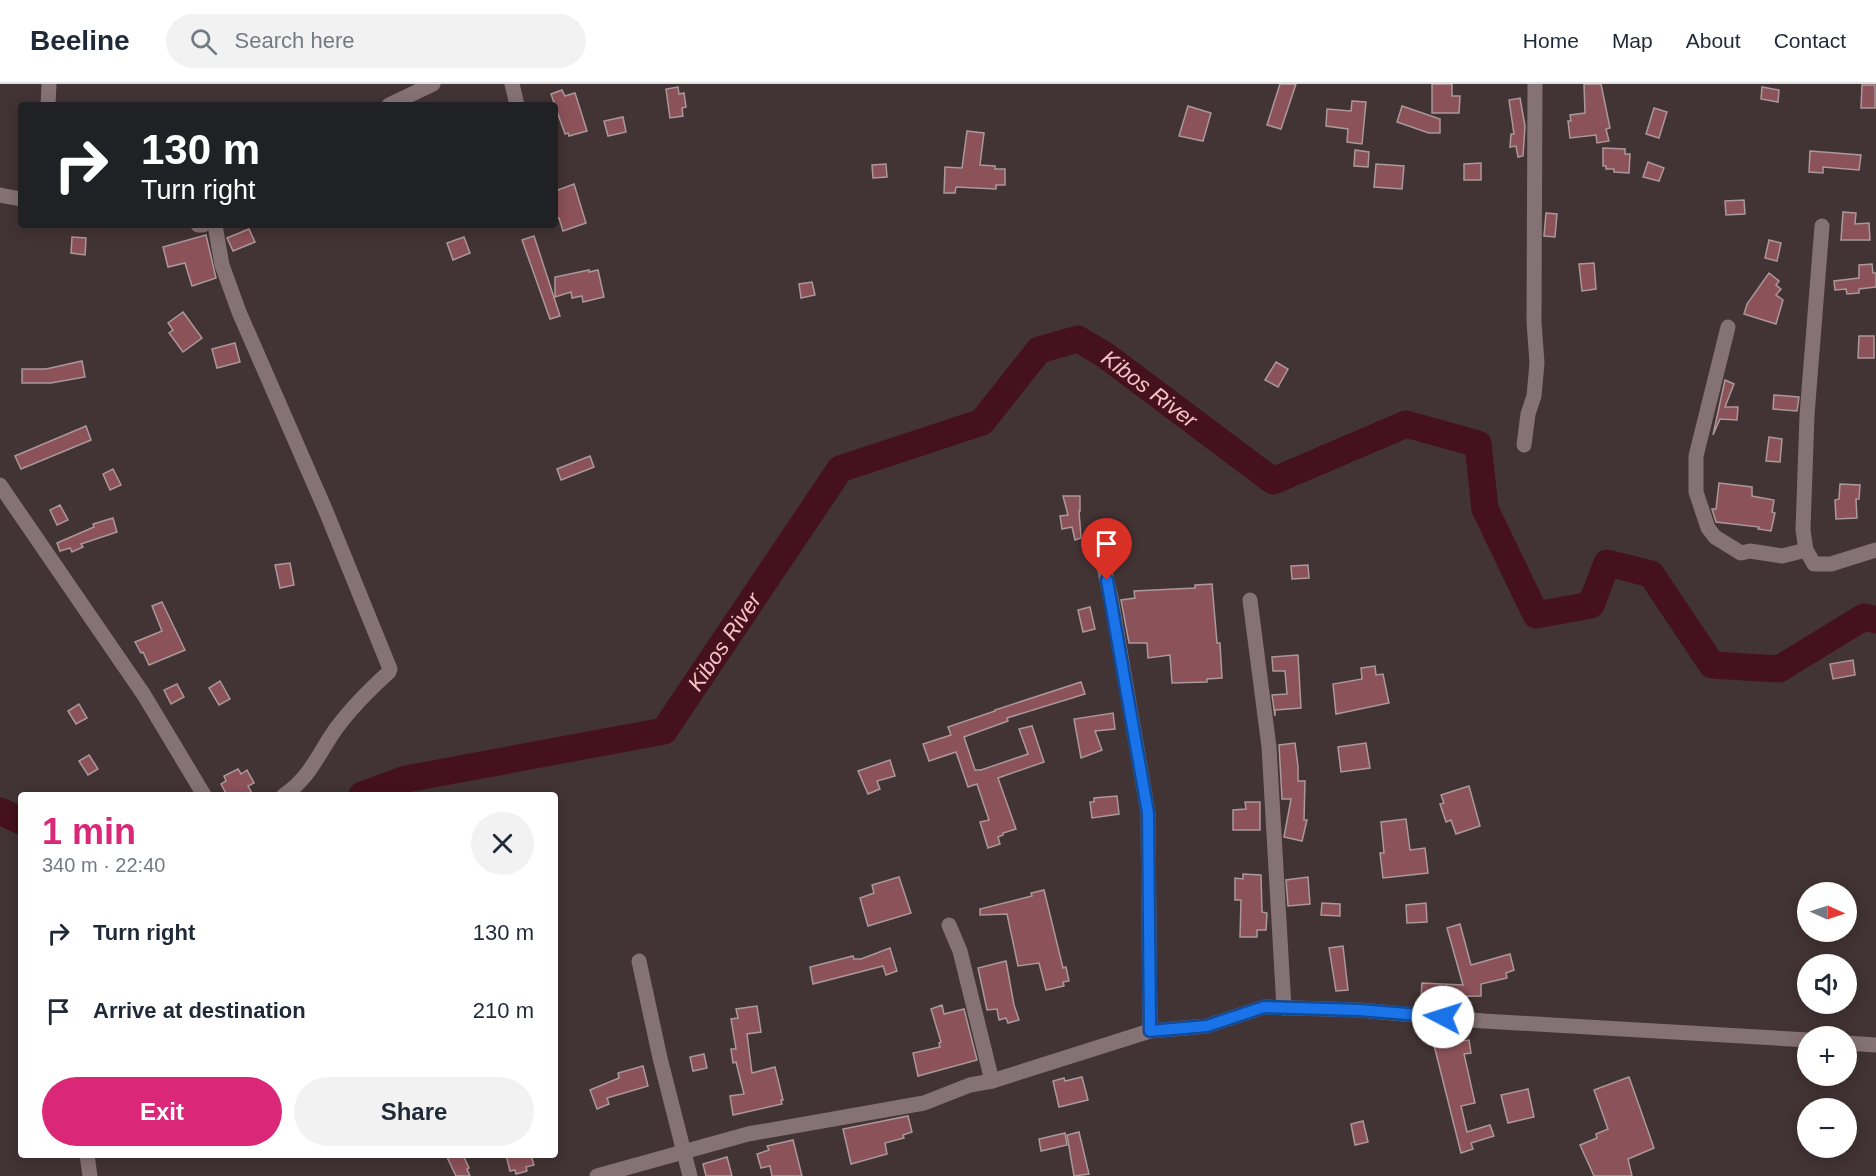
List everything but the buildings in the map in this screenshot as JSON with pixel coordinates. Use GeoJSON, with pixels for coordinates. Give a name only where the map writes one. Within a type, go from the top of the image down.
{"type":"FeatureCollection","features":[{"type":"Feature","properties":{"kind":"street"},"geometry":{"type":"LineString","coordinates":[[48,102],[49,84]]}},
{"type":"Feature","properties":{"kind":"street"},"geometry":{"type":"LineString","coordinates":[[395,102],[433,84]]}},
{"type":"Feature","properties":{"kind":"street"},"geometry":{"type":"LineString","coordinates":[[512,84],[516,102]]}},
{"type":"Feature","properties":{"kind":"street"},"geometry":{"type":"LineString","coordinates":[[1524,445],[1528,414],[1534,396],[1537,363],[1534,322],[1535,84]]}},
{"type":"Feature","properties":{"kind":"street"},"geometry":{"type":"LineString","coordinates":[[0,195],[18,198]]}},
{"type":"Feature","properties":{"kind":"street"},"geometry":{"type":"LineString","coordinates":[[1822,226],[1807,415],[1803,530],[1806,550],[1814,564],[1824,566],[1876,550]]}},
{"type":"Feature","properties":{"kind":"street"},"geometry":{"type":"LineString","coordinates":[[216,228],[222,265],[239,312],[325,509],[390,669],[347,715],[312,768],[288,792]]}},
{"type":"Feature","properties":{"kind":"street"},"geometry":{"type":"LineString","coordinates":[[1728,327],[1696,456],[1696,492],[1703,516],[1715,537],[1741,553],[1750,551],[1782,556],[1806,550]]}},
{"type":"Feature","properties":{"kind":"street"},"geometry":{"type":"LineString","coordinates":[[0,485],[144,694],[202,792]]}},
{"type":"Feature","properties":{"kind":"street"},"geometry":{"type":"LineString","coordinates":[[1103,563],[1148,813],[1150,1031]]}},
{"type":"Feature","properties":{"kind":"street"},"geometry":{"type":"LineString","coordinates":[[1250,600],[1269,747],[1284,1008]]}},
{"type":"Feature","properties":{"kind":"street"},"geometry":{"type":"LineString","coordinates":[[949,925],[960,951],[992,1081]]}},
{"type":"Feature","properties":{"kind":"street"},"geometry":{"type":"LineString","coordinates":[[639,961],[660,1058],[690,1176]]}},
{"type":"Feature","properties":{"kind":"street"},"geometry":{"type":"LineString","coordinates":[[597,1176],[748,1134],[924,1103],[970,1085],[992,1081],[1150,1031],[1207,1026],[1264,1007],[1359,1010],[1484,1021],[1797,1039]]}},
{"type":"Feature","properties":{"kind":"street"},"geometry":{"type":"LineString","coordinates":[[1857,1044],[1876,1045]]}},
{"type":"Feature","properties":{"kind":"street"},"geometry":{"type":"LineString","coordinates":[[87,1158],[90,1176]]}},
{"type":"Feature","properties":{"kind":"waterway","name":"Kibos River"},"geometry":{"type":"LineString","coordinates":[[370,792],[406,779],[664,731],[840,469],[982,422],[1039,350],[1078,339],[1105,355],[1273,481],[1406,424],[1478,444],[1485,509],[1536,615],[1591,605],[1607,563],[1651,574],[1712,665],[1779,669],[1864,617],[1876,620]]}},
{"type":"Feature","properties":{"kind":"waterway","name":"Kibos River"},"geometry":{"type":"LineString","coordinates":[[0,811],[18,820]]}},
{"type":"Feature","properties":{"kind":"route"},"geometry":{"type":"LineString","coordinates":[[1107,580],[1148,813],[1150,1031],[1207,1026],[1264,1007],[1359,1010],[1443,1017]]}}]}
